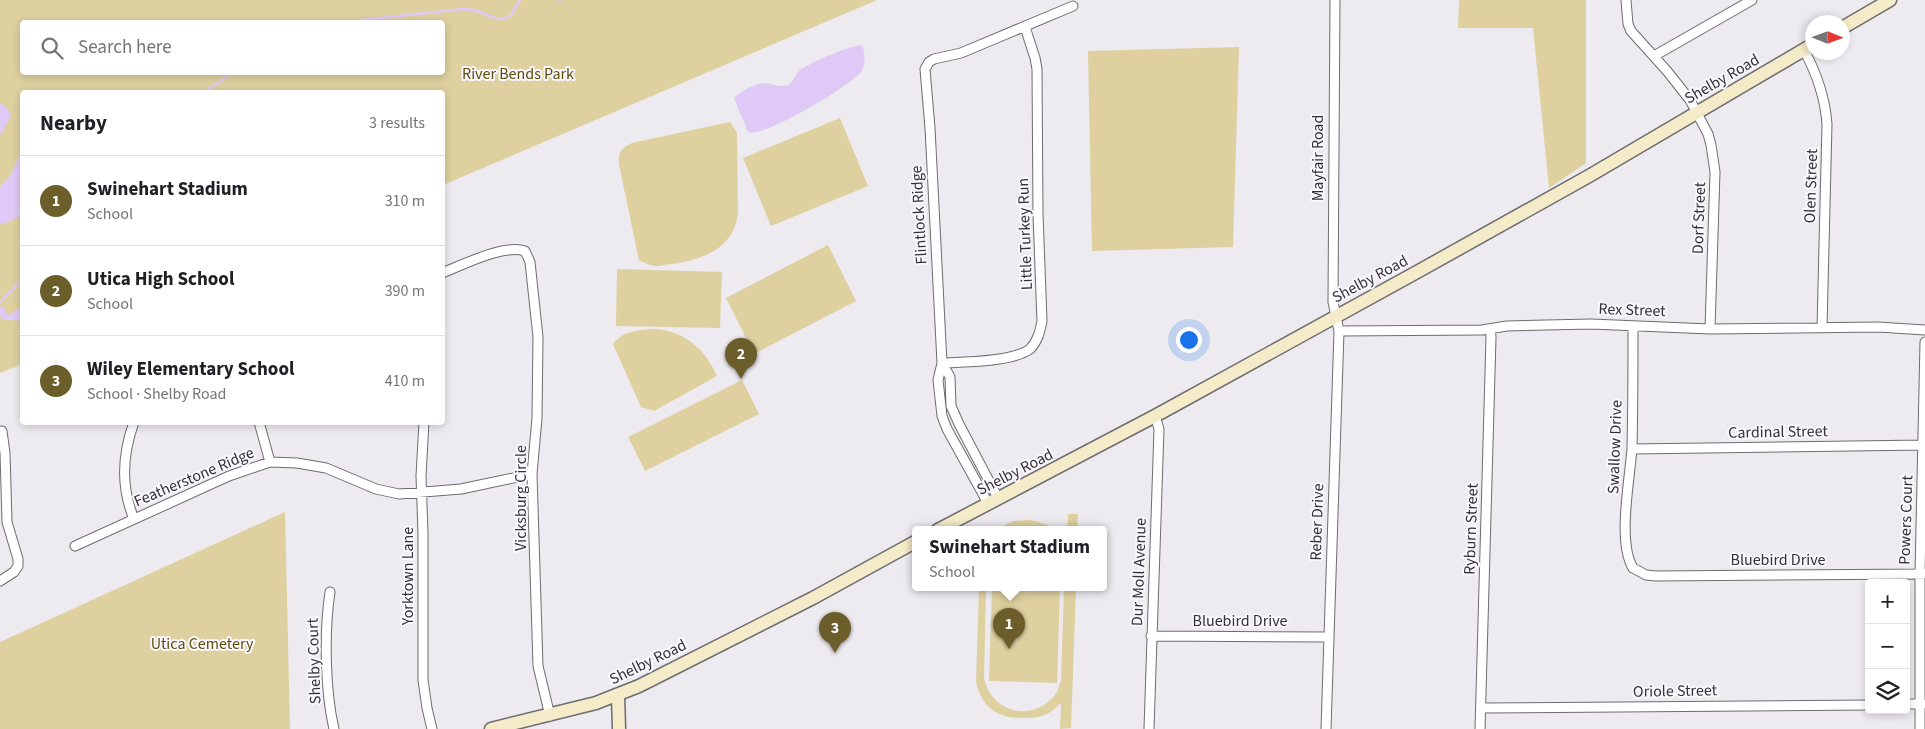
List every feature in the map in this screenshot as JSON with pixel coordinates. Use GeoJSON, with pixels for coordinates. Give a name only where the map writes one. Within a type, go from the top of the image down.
{"type":"FeatureCollection","features":[{"type":"Feature","properties":{"kind":"street","name":"Mayfair Road"},"geometry":{"type":"LineString","coordinates":[[1335,0],[1333,302],[1335,316]]}},
{"type":"Feature","properties":{"kind":"street","name":"Dorf Street"},"geometry":{"type":"LineString","coordinates":[[1626,0],[1628,24],[1631,31],[1680,86],[1708,134],[1715,163],[1710,329]]}},
{"type":"Feature","properties":{"kind":"street"},"geometry":{"type":"LineString","coordinates":[[1654,56],[1752,0]]}},
{"type":"Feature","properties":{"kind":"street"},"geometry":{"type":"LineString","coordinates":[[1850,23],[1890,0]]}},
{"type":"Feature","properties":{"kind":"street"},"geometry":{"type":"LineString","coordinates":[[1025,27],[1073,6]]}},
{"type":"Feature","properties":{"kind":"street","name":"Flintlock Ridge"},"geometry":{"type":"LineString","coordinates":[[993,501],[950,434],[940,408],[938,380],[942,363],[930,128],[924,77],[926,65],[934,59],[955,56],[1025,27]]}},
{"type":"Feature","properties":{"kind":"street","name":"Little Turkey Run"},"geometry":{"type":"LineString","coordinates":[[942,363],[979,361],[1018,355],[1031,348],[1040,333],[1042,321],[1038,214],[1037,77],[1035,58],[1025,27]]}},
{"type":"Feature","properties":{"kind":"street","name":"Shelby Road"},"geometry":{"type":"LineString","coordinates":[[946,526],[1155,416],[1589,176],[1805,50]]}},
{"type":"Feature","properties":{"kind":"street","name":"Olen Street"},"geometry":{"type":"LineString","coordinates":[[1812,60],[1822,90],[1828,124],[1822,328]]}},
{"type":"Feature","properties":{"kind":"street","name":"Vicksburg Circle"},"geometry":{"type":"LineString","coordinates":[[445,272],[505,250],[518,249],[524,251],[529,257],[538,330],[537,418],[532,474],[538,666],[550,716]]}},
{"type":"Feature","properties":{"kind":"street","name":"Reber Drive"},"geometry":{"type":"LineString","coordinates":[[1326,729],[1339,331],[1335,316]]}},
{"type":"Feature","properties":{"kind":"street","name":"Rex Street"},"geometry":{"type":"LineString","coordinates":[[1339,331],[1490,329],[1507,326],[1615,324],[1710,329],[1878,327],[1925,330]]}},
{"type":"Feature","properties":{"kind":"street","name":"Swallow Drive"},"geometry":{"type":"LineString","coordinates":[[1633,326],[1632,449],[1626,526],[1626,550],[1633,568]]}},
{"type":"Feature","properties":{"kind":"street","name":"Ryburn Street"},"geometry":{"type":"LineString","coordinates":[[1480,729],[1490,329]]}},
{"type":"Feature","properties":{"kind":"street","name":"Powers Court"},"geometry":{"type":"LineString","coordinates":[[1920,729],[1922,704],[1925,342]]}},
{"type":"Feature","properties":{"kind":"street","name":"Flintlock Ridge"},"geometry":{"type":"LineString","coordinates":[[942,363],[950,377],[951,406],[993,501]]}},
{"type":"Feature","properties":{"kind":"street","name":"Dur Moll Avenue"},"geometry":{"type":"LineString","coordinates":[[1149,729],[1159,429],[1155,416]]}},
{"type":"Feature","properties":{"kind":"street"},"geometry":{"type":"LineString","coordinates":[[133,425],[126,444],[124,468],[127,498],[134,519]]}},
{"type":"Feature","properties":{"kind":"street"},"geometry":{"type":"LineString","coordinates":[[260,425],[270,462]]}},
{"type":"Feature","properties":{"kind":"street","name":"Yorktown Lane"},"geometry":{"type":"LineString","coordinates":[[424,425],[421,493],[423,533],[423,680],[432,729]]}},
{"type":"Feature","properties":{"kind":"street"},"geometry":{"type":"LineString","coordinates":[[950,434],[961,429]]}},
{"type":"Feature","properties":{"kind":"street"},"geometry":{"type":"LineString","coordinates":[[0,581],[10,577],[18,566],[7,522],[6,465],[2,431]]}},
{"type":"Feature","properties":{"kind":"street","name":"Cardinal Street"},"geometry":{"type":"LineString","coordinates":[[1632,449],[1924,445]]}},
{"type":"Feature","properties":{"kind":"street","name":"Featherstone Ridge"},"geometry":{"type":"LineString","coordinates":[[75,546],[228,476],[270,462],[310,464],[334,470],[384,491],[399,494],[461,489],[532,474]]}},
{"type":"Feature","properties":{"kind":"street","name":"Shelby Road"},"geometry":{"type":"LineString","coordinates":[[491,729],[550,716],[618,695],[639,686],[805,602],[912,544]]}},
{"type":"Feature","properties":{"kind":"street","name":"Bluebird Drive"},"geometry":{"type":"LineString","coordinates":[[1633,568],[1646,575],[1656,576],[1922,574]]}},
{"type":"Feature","properties":{"kind":"street","name":"Shelby Court"},"geometry":{"type":"LineString","coordinates":[[330,592],[327,613],[329,696],[334,729]]}},
{"type":"Feature","properties":{"kind":"street","name":"Bluebird Drive"},"geometry":{"type":"LineString","coordinates":[[1151,636],[1328,637]]}},
{"type":"Feature","properties":{"kind":"street"},"geometry":{"type":"LineString","coordinates":[[618,695],[619,729]]}},
{"type":"Feature","properties":{"kind":"street","name":"Oriole Street"},"geometry":{"type":"LineString","coordinates":[[1481,708],[1865,704]]}},
{"type":"Feature","properties":{"kind":"green space","name":"River Bends Park"},"geometry":{"type":"Polygon","coordinates":[[[0,0],[877,0],[445,184],[445,90],[20,90],[20,365],[0,373],[0,0]]]}},
{"type":"Feature","properties":{"kind":"green space"},"geometry":{"type":"Polygon","coordinates":[[[1459,0],[1586,0],[1586,163],[1549,188],[1533,28],[1458,28],[1459,0]]]}},
{"type":"Feature","properties":{"kind":"green space"},"geometry":{"type":"Polygon","coordinates":[[[1239,47],[1233,247],[1092,251],[1088,51],[1239,47]]]}},
{"type":"Feature","properties":{"kind":"green space"},"geometry":{"type":"Polygon","coordinates":[[[840,118],[868,186],[771,226],[743,158],[840,118]]]}},
{"type":"Feature","properties":{"kind":"green space"},"geometry":{"type":"Polygon","coordinates":[[[730,122],[737,133],[738,213],[731,235],[716,250],[696,259],[656,266],[639,261],[619,164],[621,151],[632,143],[730,122]]]}},
{"type":"Feature","properties":{"kind":"green space"},"geometry":{"type":"Polygon","coordinates":[[[828,245],[856,301],[754,354],[726,298],[828,245]]]}},
{"type":"Feature","properties":{"kind":"green space"},"geometry":{"type":"Polygon","coordinates":[[[617,269],[722,272],[720,328],[616,326],[617,269]]]}},
{"type":"Feature","properties":{"kind":"green space"},"geometry":{"type":"Polygon","coordinates":[[[656,329],[676,334],[693,344],[707,358],[717,376],[654,411],[641,407],[613,344],[627,333],[656,329]]]}},
{"type":"Feature","properties":{"kind":"green space"},"geometry":{"type":"Polygon","coordinates":[[[742,380],[759,414],[645,471],[628,437],[742,380]]]}},
{"type":"Feature","properties":{"kind":"green space","name":"Utica Cemetery"},"geometry":{"type":"Polygon","coordinates":[[[285,512],[290,729],[0,729],[0,642],[285,512]]]}},
{"type":"Feature","properties":{"kind":"green space"},"geometry":{"type":"Polygon","coordinates":[[[1068,514],[1078,514],[1077,526],[1067,526],[1068,514]]]}},
{"type":"Feature","properties":{"kind":"green space"},"geometry":{"type":"Polygon","coordinates":[[[1031,520],[1050,526],[1003,526],[1013,521],[1031,520]]]}},
{"type":"Feature","properties":{"kind":"green space"},"geometry":{"type":"Polygon","coordinates":[[[979,591],[986,591],[984,678],[988,690],[1004,706],[1014,710],[1025,711],[1046,704],[1058,690],[1061,681],[1064,591],[1076,591],[1071,728],[1060,729],[1061,703],[1051,712],[1033,718],[1008,717],[993,711],[987,706],[976,682],[979,591]]]}},
{"type":"Feature","properties":{"kind":"green space"},"geometry":{"type":"Polygon","coordinates":[[[992,591],[1060,591],[1057,683],[989,681],[992,591]]]}},
{"type":"Feature","properties":{"kind":"shaded area"},"geometry":{"type":"Polygon","coordinates":[[[861,45],[864,50],[864,64],[860,73],[852,80],[823,100],[770,128],[748,132],[734,98],[748,88],[761,83],[779,86],[788,85],[798,72],[805,67],[838,52],[861,45]]]}},
{"type":"Feature","properties":{"kind":"shaded area"},"geometry":{"type":"Polygon","coordinates":[[[0,103],[6,106],[11,116],[0,136],[0,103]]]}},
{"type":"Feature","properties":{"kind":"shaded area"},"geometry":{"type":"Polygon","coordinates":[[[20,154],[20,216],[6,223],[0,223],[0,187],[11,174],[20,154]]]}},
{"type":"Feature","properties":{"kind":"shaded area"},"geometry":{"type":"Polygon","coordinates":[[[3,306],[8,316],[20,309],[20,321],[2,319],[0,307],[3,306]]]}},
{"type":"Feature","properties":{"kind":"waterway"},"geometry":{"type":"LineString","coordinates":[[361,20],[463,9],[474,10],[495,18],[504,19],[511,15],[520,0]]}},
{"type":"Feature","properties":{"kind":"waterway"},"geometry":{"type":"LineString","coordinates":[[208,90],[229,75]]}},
{"type":"Feature","properties":{"kind":"waterway"},"geometry":{"type":"LineString","coordinates":[[0,303],[20,281]]}},
{"type":"Feature","properties":{"kind":"place","name":"Utica High School"},"geometry":{"type":"Point","coordinates":[741,379]}},
{"type":"Feature","properties":{"kind":"place","name":"Swinehart Stadium"},"geometry":{"type":"Point","coordinates":[1009,649]}},
{"type":"Feature","properties":{"kind":"place","name":"Wiley Elementary School"},"geometry":{"type":"Point","coordinates":[835,653]}}]}
